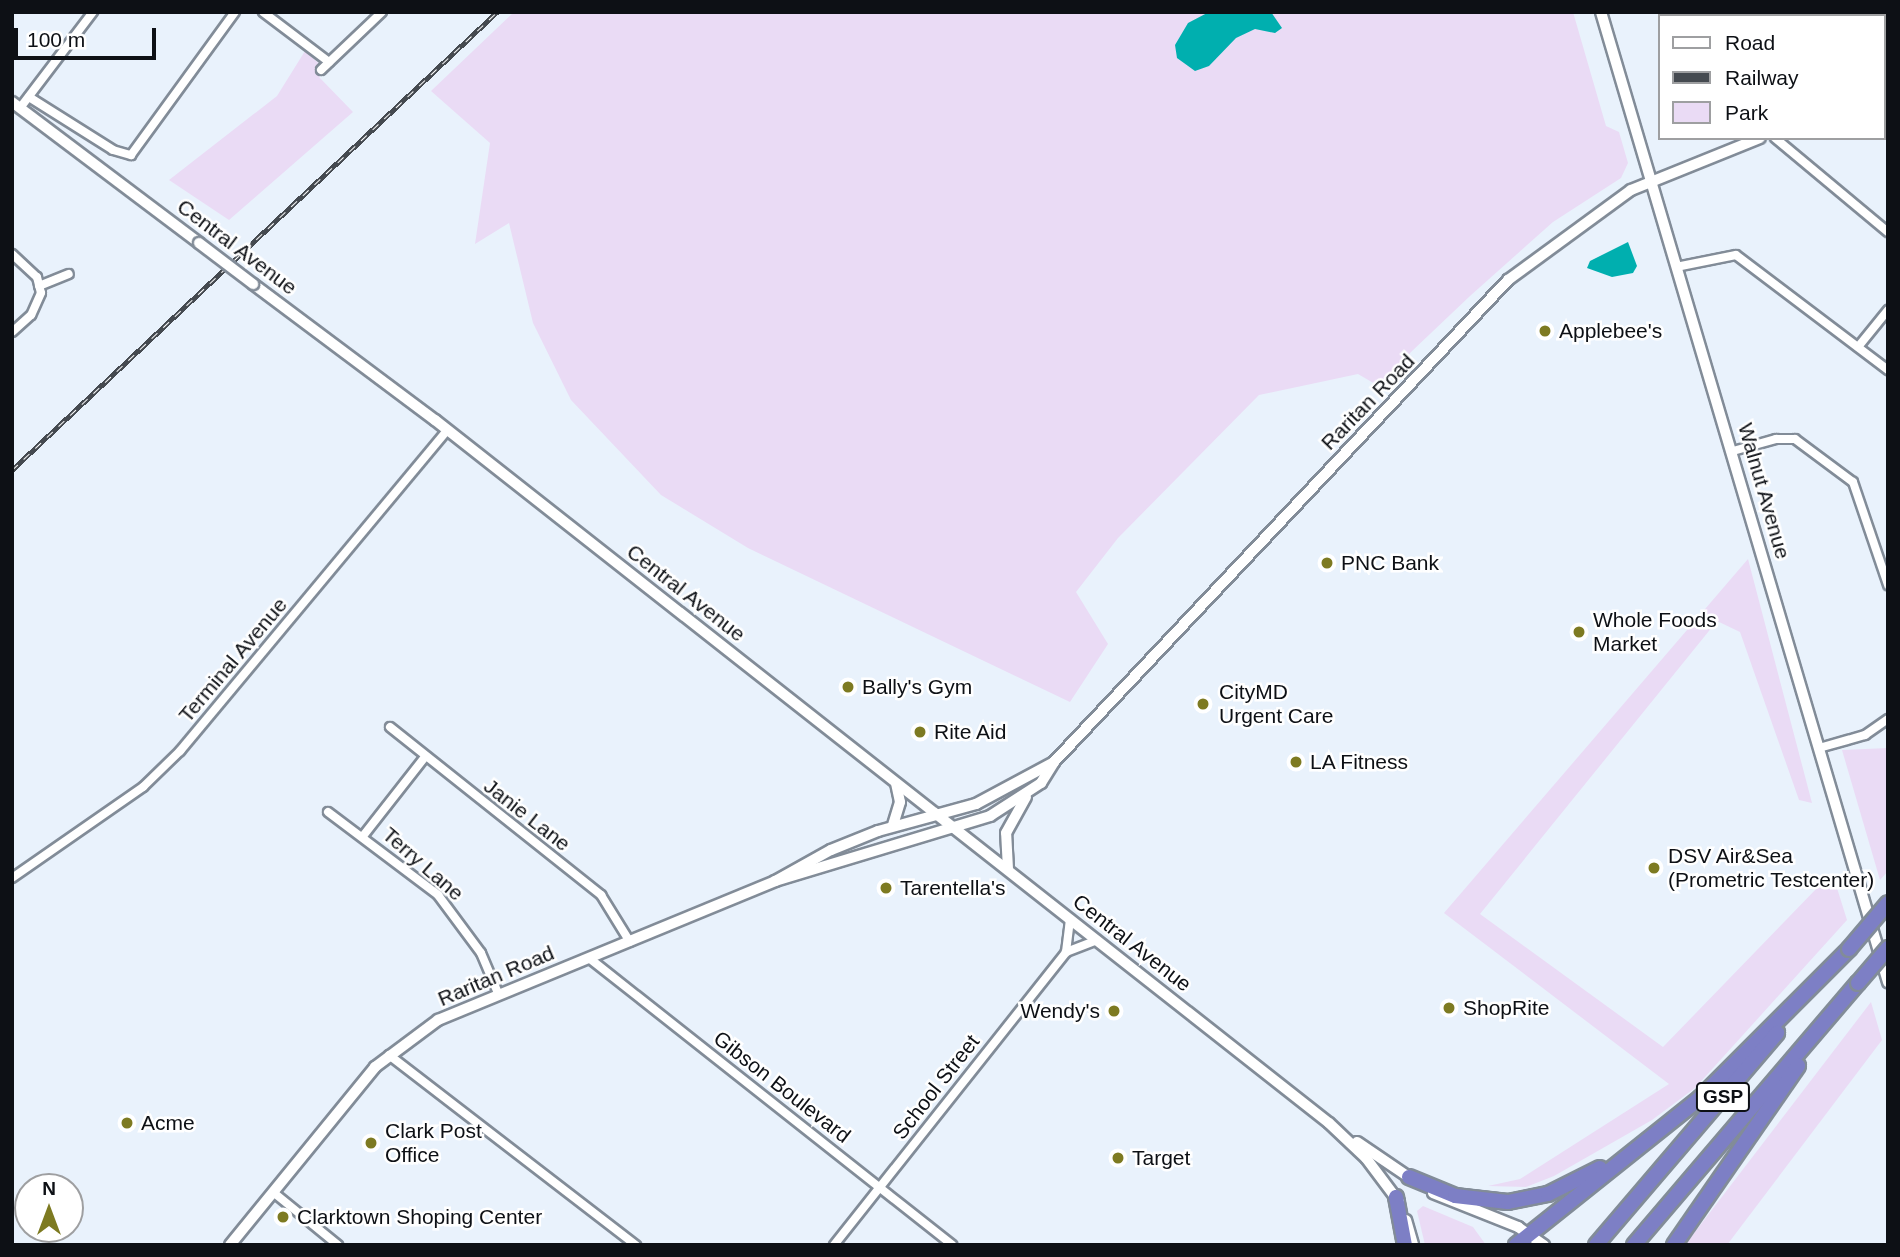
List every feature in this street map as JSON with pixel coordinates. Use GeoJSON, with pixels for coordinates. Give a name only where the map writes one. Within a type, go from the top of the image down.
{"type":"FeatureCollection","features":[{"type":"Feature","properties":{"kind":"highway","name":"GSP"},"geometry":{"type":"LineString","coordinates":[[1596,1245],[1888,903]]}},
{"type":"Feature","properties":{"kind":"highway","name":"GSP"},"geometry":{"type":"LineString","coordinates":[[1634,1245],[1888,948]]}},
{"type":"Feature","properties":{"kind":"highway"},"geometry":{"type":"LineString","coordinates":[[1516,1245],[1617,1161],[1700,1098],[1849,949]]}},
{"type":"Feature","properties":{"kind":"highway"},"geometry":{"type":"LineString","coordinates":[[1674,1245],[1858,982]]}},
{"type":"Feature","properties":{"kind":"highway"},"geometry":{"type":"LineString","coordinates":[[1409,1177],[1465,1198],[1516,1201],[1557,1190],[1617,1161]]}},
{"type":"Feature","properties":{"kind":"highway"},"geometry":{"type":"LineString","coordinates":[[1396,1197],[1405,1245]]}},
{"type":"Feature","properties":{"kind":"main road","name":"Walnut Avenue"},"geometry":{"type":"LineString","coordinates":[[1601,12],[1888,982]]}},
{"type":"Feature","properties":{"kind":"main road","name":"Central Avenue"},"geometry":{"type":"LineString","coordinates":[[16,105],[447,430],[1329,1123],[1445,1199],[1528,1233],[1544,1245]]}},
{"type":"Feature","properties":{"kind":"main road","name":"Raritan Road"},"geometry":{"type":"LineString","coordinates":[[775,881],[990,816],[1028,794],[1046,778],[1054,762],[1508,280],[1650,180],[1755,140]]}},
{"type":"Feature","properties":{"kind":"main road","name":"Raritan Road"},"geometry":{"type":"LineString","coordinates":[[230,1245],[389,1055],[438,1020],[775,881],[831,850],[893,825],[976,804],[1054,762]]}},
{"type":"Feature","properties":{"kind":"main road"},"geometry":{"type":"LineString","coordinates":[[893,825],[900,802],[896,783]]}},
{"type":"Feature","properties":{"kind":"main road"},"geometry":{"type":"LineString","coordinates":[[1007,869],[1006,832],[1028,794]]}},
{"type":"Feature","properties":{"kind":"main road","name":"Central Avenue"},"geometry":{"type":"LineString","coordinates":[[1329,1123],[1366,1158],[1396,1197],[1413,1245]]}},
{"type":"Feature","properties":{"kind":"street"},"geometry":{"type":"LineString","coordinates":[[16,105],[29,97],[93,12]]}},
{"type":"Feature","properties":{"kind":"street"},"geometry":{"type":"LineString","coordinates":[[29,97],[113,149],[131,155],[235,12]]}},
{"type":"Feature","properties":{"kind":"street"},"geometry":{"type":"LineString","coordinates":[[263,12],[329,62]]}},
{"type":"Feature","properties":{"kind":"street"},"geometry":{"type":"LineString","coordinates":[[276,22],[283,12]]}},
{"type":"Feature","properties":{"kind":"street"},"geometry":{"type":"LineString","coordinates":[[321,69],[382,12]]}},
{"type":"Feature","properties":{"kind":"street"},"geometry":{"type":"LineString","coordinates":[[1777,140],[1888,232]]}},
{"type":"Feature","properties":{"kind":"street"},"geometry":{"type":"LineString","coordinates":[[12,254],[37,277],[39,286],[38,305],[12,332]]}},
{"type":"Feature","properties":{"kind":"street"},"geometry":{"type":"LineString","coordinates":[[1676,267],[1736,254],[1888,370]]}},
{"type":"Feature","properties":{"kind":"street"},"geometry":{"type":"LineString","coordinates":[[39,286],[69,274]]}},
{"type":"Feature","properties":{"kind":"street"},"geometry":{"type":"LineString","coordinates":[[1858,347],[1888,310]]}},
{"type":"Feature","properties":{"kind":"street","name":"Terminal Avenue"},"geometry":{"type":"LineString","coordinates":[[12,878],[142,787],[180,751],[447,430]]}},
{"type":"Feature","properties":{"kind":"street"},"geometry":{"type":"LineString","coordinates":[[1732,451],[1776,439],[1795,439],[1853,482],[1888,584]]}},
{"type":"Feature","properties":{"kind":"street"},"geometry":{"type":"LineString","coordinates":[[1819,748],[1865,735],[1888,719]]}},
{"type":"Feature","properties":{"kind":"street","name":"Janie Lane"},"geometry":{"type":"LineString","coordinates":[[390,727],[601,895],[630,942]]}},
{"type":"Feature","properties":{"kind":"street"},"geometry":{"type":"LineString","coordinates":[[363,836],[425,757]]}},
{"type":"Feature","properties":{"kind":"street","name":"Terry Lane"},"geometry":{"type":"LineString","coordinates":[[328,812],[438,895],[481,953],[498,993]]}},
{"type":"Feature","properties":{"kind":"street"},"geometry":{"type":"LineString","coordinates":[[1070,919],[1066,951],[1097,940]]}},
{"type":"Feature","properties":{"kind":"street","name":"School Street"},"geometry":{"type":"LineString","coordinates":[[834,1245],[1066,951]]}},
{"type":"Feature","properties":{"kind":"street","name":"Gibson Boulevard"},"geometry":{"type":"LineString","coordinates":[[589,958],[952,1245]]}},
{"type":"Feature","properties":{"kind":"street"},"geometry":{"type":"LineString","coordinates":[[389,1055],[636,1245]]}},
{"type":"Feature","properties":{"kind":"street"},"geometry":{"type":"LineString","coordinates":[[273,1192],[338,1245]]}},
{"type":"Feature","properties":{"kind":"green space"},"geometry":{"type":"Polygon","coordinates":[[[514,12],[1573,12],[1606,126],[1619,132],[1628,163],[1621,178],[1553,222],[1470,296],[1411,352],[1382,388],[1358,374],[1259,395],[1118,538],[1076,592],[1108,644],[1070,702],[748,548],[661,495],[571,400],[533,323],[509,223],[475,244],[490,143],[431,91],[514,12]]]}},
{"type":"Feature","properties":{"kind":"green space"},"geometry":{"type":"Polygon","coordinates":[[[305,51],[326,70],[319,77],[353,112],[229,220],[169,180],[277,96],[305,51]]]}},
{"type":"Feature","properties":{"kind":"green space"},"geometry":{"type":"Polygon","coordinates":[[[1748,559],[1812,803],[1799,800],[1740,632],[1717,621],[1480,914],[1663,1047],[1818,887],[1837,888],[1847,920],[1695,1088],[1652,1120],[1554,1176],[1526,1187],[1488,1186],[1520,1179],[1669,1084],[1444,913],[1748,559]]]}},
{"type":"Feature","properties":{"kind":"green space"},"geometry":{"type":"Polygon","coordinates":[[[1888,748],[1888,871],[1880,880],[1842,750],[1888,748]]]}},
{"type":"Feature","properties":{"kind":"green space"},"geometry":{"type":"Polygon","coordinates":[[[1871,1002],[1882,1040],[1727,1245],[1685,1245],[1871,1002]]]}},
{"type":"Feature","properties":{"kind":"green space"},"geometry":{"type":"Polygon","coordinates":[[[1423,1206],[1473,1227],[1486,1245],[1425,1245],[1417,1211],[1423,1206]]]}},
{"type":"Feature","properties":{"kind":"water"},"geometry":{"type":"Polygon","coordinates":[[[1209,12],[1271,12],[1282,28],[1275,33],[1255,29],[1236,38],[1209,66],[1195,71],[1177,58],[1175,45],[1188,23],[1209,12]]]}},
{"type":"Feature","properties":{"kind":"water"},"geometry":{"type":"Polygon","coordinates":[[[1628,242],[1637,266],[1633,273],[1612,277],[1587,268],[1590,261],[1628,242]]]}},
{"type":"Feature","properties":{"kind":"railway"},"geometry":{"type":"LineString","coordinates":[[12,470],[497,12]]}},
{"type":"Feature","properties":{"kind":"place","name":"Applebee's"},"geometry":{"type":"Point","coordinates":[1545,331]}},
{"type":"Feature","properties":{"kind":"place","name":"PNC Bank"},"geometry":{"type":"Point","coordinates":[1327,563]}},
{"type":"Feature","properties":{"kind":"place","name":"Whole Foods Market"},"geometry":{"type":"Point","coordinates":[1579,632]}},
{"type":"Feature","properties":{"kind":"place","name":"Bally's Gym"},"geometry":{"type":"Point","coordinates":[848,687]}},
{"type":"Feature","properties":{"kind":"place","name":"CityMD Urgent Care"},"geometry":{"type":"Point","coordinates":[1203,704]}},
{"type":"Feature","properties":{"kind":"place","name":"Rite Aid"},"geometry":{"type":"Point","coordinates":[920,732]}},
{"type":"Feature","properties":{"kind":"place","name":"LA Fitness"},"geometry":{"type":"Point","coordinates":[1296,762]}},
{"type":"Feature","properties":{"kind":"place","name":"DSV Air&Sea (Prometric Testcenter)"},"geometry":{"type":"Point","coordinates":[1654,868]}},
{"type":"Feature","properties":{"kind":"place","name":"Tarentella's"},"geometry":{"type":"Point","coordinates":[886,888]}},
{"type":"Feature","properties":{"kind":"place","name":"ShopRite"},"geometry":{"type":"Point","coordinates":[1449,1008]}},
{"type":"Feature","properties":{"kind":"place","name":"Wendy's"},"geometry":{"type":"Point","coordinates":[1114,1011]}},
{"type":"Feature","properties":{"kind":"place","name":"Acme"},"geometry":{"type":"Point","coordinates":[127,1123]}},
{"type":"Feature","properties":{"kind":"place","name":"Clark Post Office"},"geometry":{"type":"Point","coordinates":[371,1143]}},
{"type":"Feature","properties":{"kind":"place","name":"Target"},"geometry":{"type":"Point","coordinates":[1118,1158]}},
{"type":"Feature","properties":{"kind":"place","name":"Clarktown Shoping Center"},"geometry":{"type":"Point","coordinates":[283,1217]}}]}
